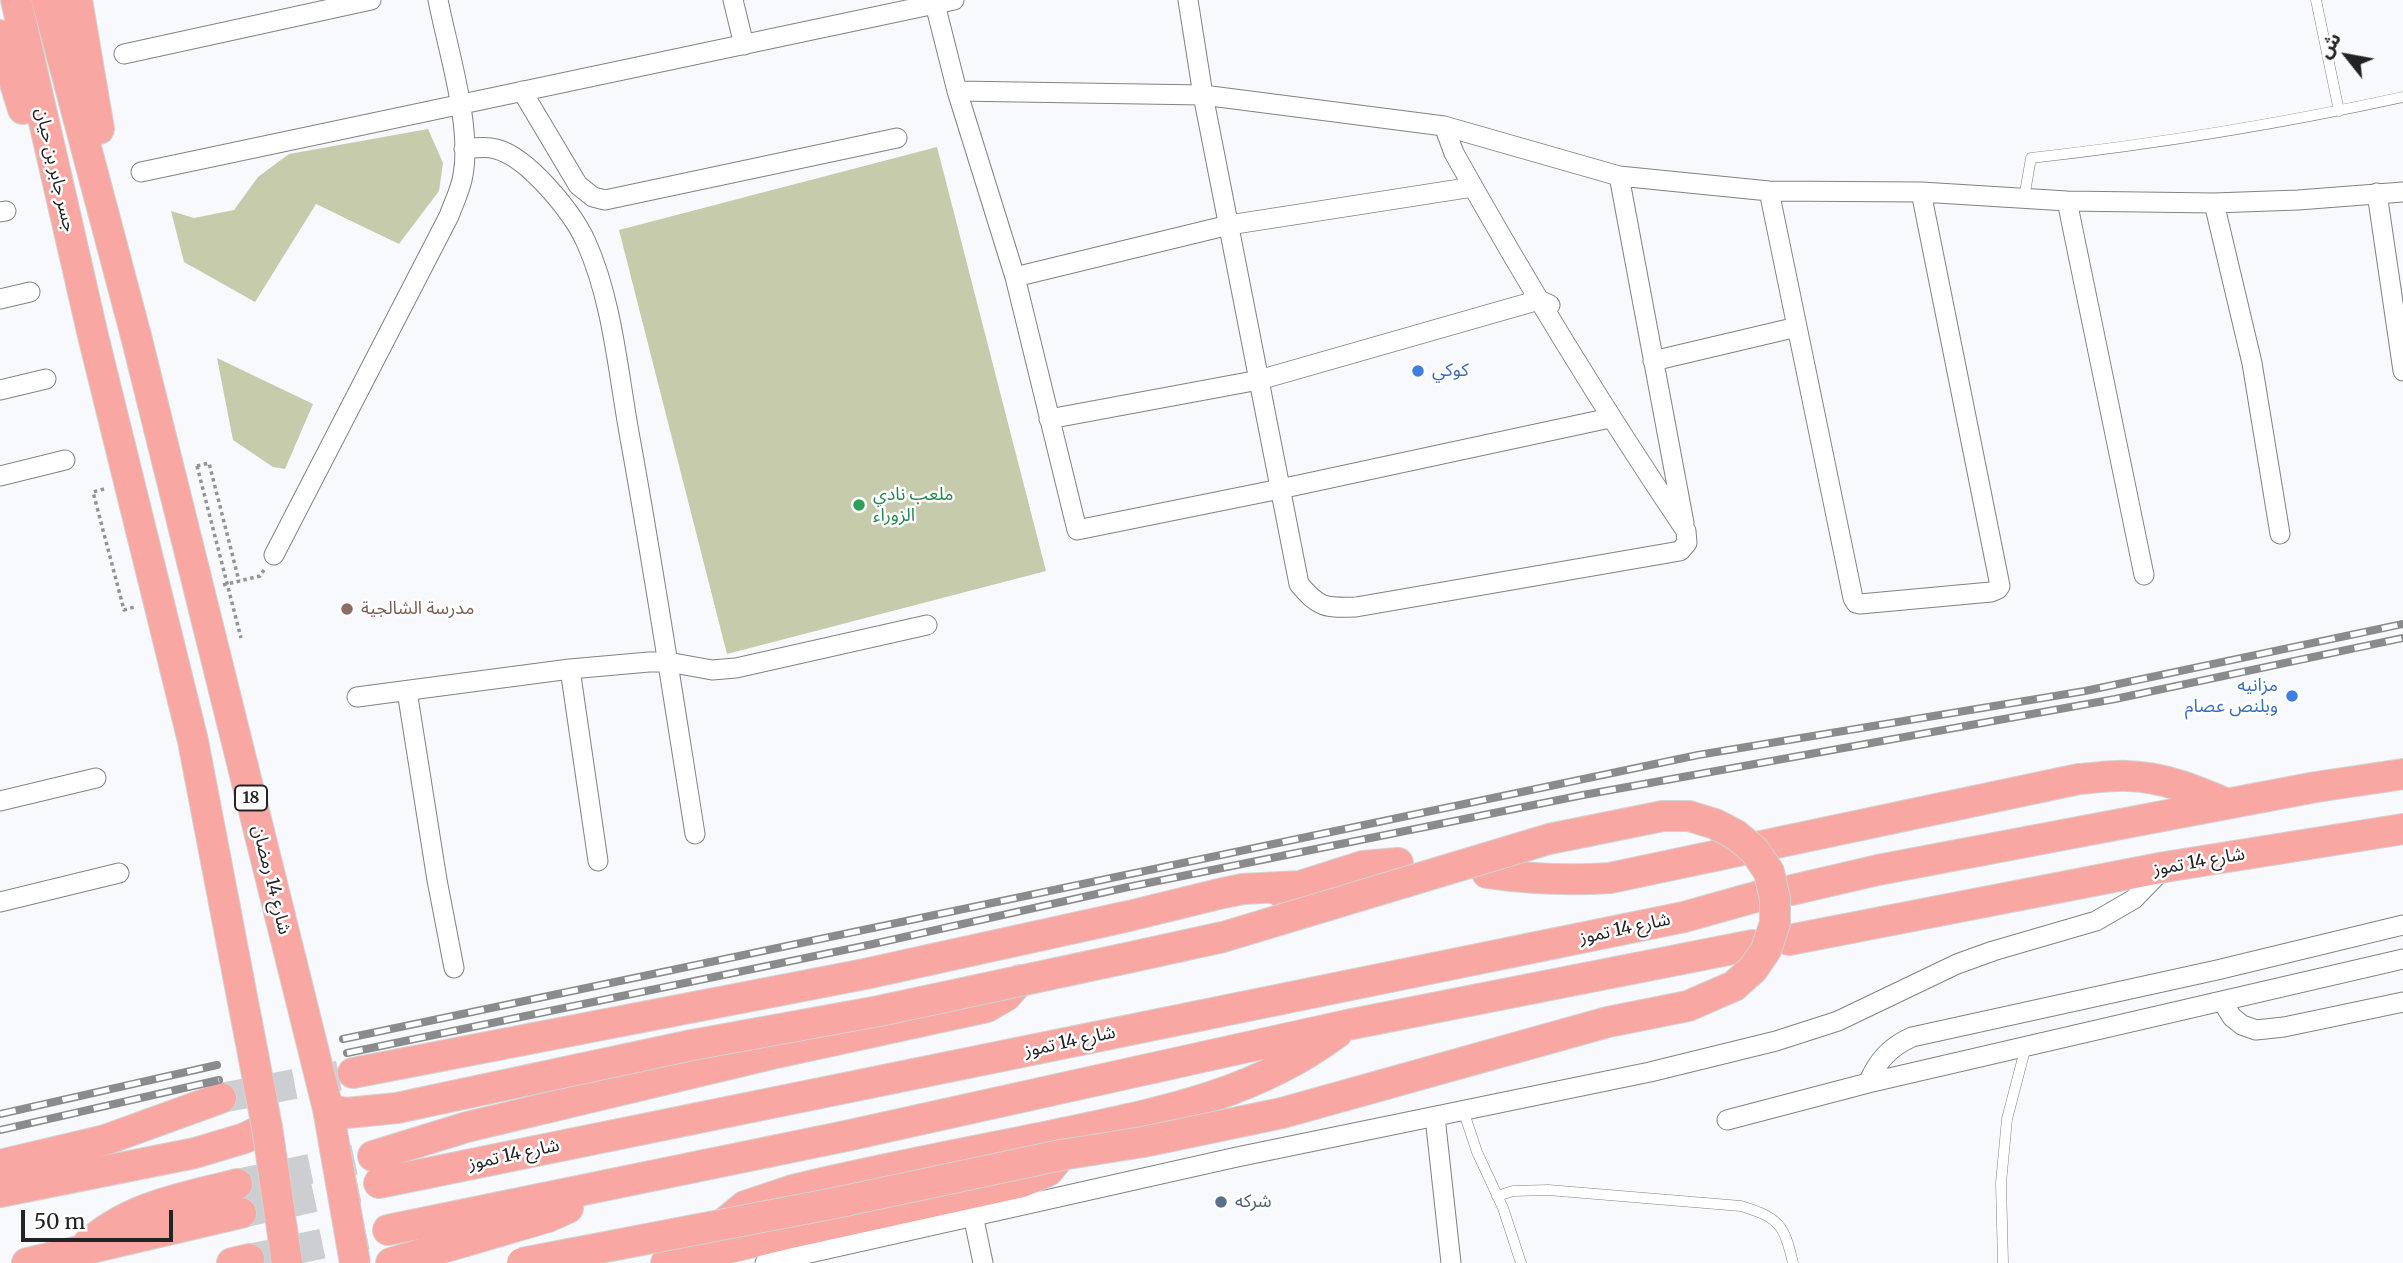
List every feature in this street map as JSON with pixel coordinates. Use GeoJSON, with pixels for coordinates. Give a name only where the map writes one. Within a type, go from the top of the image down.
{"type":"FeatureCollection","features":[{"type":"Feature","properties":{"kind":"main road","name":"جسر جابر بن حيان"},"geometry":{"type":"LineString","coordinates":[[16,0],[94,340]]}},
{"type":"Feature","properties":{"kind":"main road","name":"جسر جابر بن حيان"},"geometry":{"type":"LineString","coordinates":[[47,0],[136,336]]}},
{"type":"Feature","properties":{"kind":"main road"},"geometry":{"type":"LineString","coordinates":[[77,0],[136,336]]}},
{"type":"Feature","properties":{"kind":"main road"},"geometry":{"type":"LineString","coordinates":[[0,35],[94,340],[193,741],[267,1127],[287,1263]]}},
{"type":"Feature","properties":{"kind":"main road","name":"شارع 14 رمضان"},"geometry":{"type":"LineString","coordinates":[[136,336],[328,1109],[355,1263]]}},
{"type":"Feature","properties":{"kind":"main road"},"geometry":{"type":"LineString","coordinates":[[1792,890],[1878,870],[2227,804],[2403,774]]}},
{"type":"Feature","properties":{"kind":"main road"},"geometry":{"type":"LineString","coordinates":[[1487,873],[1569,881],[1610,878],[2079,779],[2128,776],[2150,778],[2192,789],[2227,804]]}},
{"type":"Feature","properties":{"kind":"main road"},"geometry":{"type":"LineString","coordinates":[[328,1109],[355,1112],[397,1108],[1223,937],[1549,839],[1663,816],[1689,817],[1726,830],[1754,850],[1769,872],[1775,899],[1775,923],[1766,950],[1753,969],[1734,986],[1688,1006],[1595,1026],[1282,1112],[1143,1142],[1061,1155],[835,1203],[522,1263]]}},
{"type":"Feature","properties":{"kind":"main road","name":"شارع 14 تموز"},"geometry":{"type":"LineString","coordinates":[[1789,940],[1890,918],[2165,867],[2403,830]]}},
{"type":"Feature","properties":{"kind":"main road"},"geometry":{"type":"LineString","coordinates":[[692,1045],[716,1029],[742,1018],[1124,937],[1214,914],[1363,866],[1398,863]]}},
{"type":"Feature","properties":{"kind":"main road"},"geometry":{"type":"LineString","coordinates":[[353,1073],[866,974],[1233,891],[1300,886]]}},
{"type":"Feature","properties":{"kind":"main road","name":"شارع 14 تموز"},"geometry":{"type":"LineString","coordinates":[[1020,980],[1006,996],[987,1007],[772,1054],[467,1127],[376,1169],[1684,917],[1759,896]]}},
{"type":"Feature","properties":{"kind":"main road"},"geometry":{"type":"LineString","coordinates":[[388,1230],[846,1136],[1347,1025],[1753,945]]}},
{"type":"Feature","properties":{"kind":"main road"},"geometry":{"type":"LineString","coordinates":[[723,1224],[745,1206],[765,1197],[1144,1116],[1221,1096],[1277,1071],[1314,1050],[1347,1025]]}},
{"type":"Feature","properties":{"kind":"main road"},"geometry":{"type":"LineString","coordinates":[[0,1165],[105,1140],[221,1098]]}},
{"type":"Feature","properties":{"kind":"main road"},"geometry":{"type":"LineString","coordinates":[[0,1192],[195,1153],[246,1138],[267,1127]]}},
{"type":"Feature","properties":{"kind":"main road"},"geometry":{"type":"LineString","coordinates":[[666,1263],[1023,1182],[1048,1171],[1061,1155]]}},
{"type":"Feature","properties":{"kind":"main road"},"geometry":{"type":"LineString","coordinates":[[391,1263],[548,1217],[576,1205],[610,1185]]}},
{"type":"Feature","properties":{"kind":"main road"},"geometry":{"type":"LineString","coordinates":[[27,1263],[81,1251],[239,1199]]}},
{"type":"Feature","properties":{"kind":"street"},"geometry":{"type":"LineString","coordinates":[[124,54],[371,0]]}},
{"type":"Feature","properties":{"kind":"street"},"geometry":{"type":"LineString","coordinates":[[274,555],[449,216],[459,191],[464,173],[460,105],[438,0]]}},
{"type":"Feature","properties":{"kind":"street"},"geometry":{"type":"LineString","coordinates":[[733,0],[744,45]]}},
{"type":"Feature","properties":{"kind":"street"},"geometry":{"type":"LineString","coordinates":[[1188,0],[1203,95],[1299,584],[1313,602],[1335,608],[1356,607],[1679,551],[1687,543],[1671,444],[1619,176]]}},
{"type":"Feature","properties":{"kind":"street"},"geometry":{"type":"LineString","coordinates":[[142,172],[931,3],[1015,276],[1076,530],[1611,418]]}},
{"type":"Feature","properties":{"kind":"street"},"geometry":{"type":"LineString","coordinates":[[522,91],[578,185],[593,197],[604,200],[898,138]]}},
{"type":"Feature","properties":{"kind":"street"},"geometry":{"type":"LineString","coordinates":[[957,92],[1203,95],[1444,126],[1619,176],[1769,191],[1921,192],[2067,201],[2214,203],[2403,192]]}},
{"type":"Feature","properties":{"kind":"street"},"geometry":{"type":"LineString","coordinates":[[1444,126],[1454,153],[1473,187],[1545,303],[1611,418],[1686,531]]}},
{"type":"Feature","properties":{"kind":"street"},"geometry":{"type":"LineString","coordinates":[[464,149],[498,149],[528,169],[574,221],[596,265],[609,322],[695,834]]}},
{"type":"Feature","properties":{"kind":"street"},"geometry":{"type":"LineString","coordinates":[[1015,276],[1229,225],[1473,187]]}},
{"type":"Feature","properties":{"kind":"street"},"geometry":{"type":"LineString","coordinates":[[1769,191],[1856,603],[1991,593],[1998,589],[2000,582],[1921,192]]}},
{"type":"Feature","properties":{"kind":"street"},"geometry":{"type":"LineString","coordinates":[[2377,193],[2398,309],[2403,371]]}},
{"type":"Feature","properties":{"kind":"street"},"geometry":{"type":"LineString","coordinates":[[2067,201],[2144,575]]}},
{"type":"Feature","properties":{"kind":"street"},"geometry":{"type":"LineString","coordinates":[[2214,203],[2252,363],[2280,534]]}},
{"type":"Feature","properties":{"kind":"street"},"geometry":{"type":"LineString","coordinates":[[0,299],[30,292]]}},
{"type":"Feature","properties":{"kind":"street"},"geometry":{"type":"LineString","coordinates":[[1049,419],[1259,380],[1545,303]]}},
{"type":"Feature","properties":{"kind":"street"},"geometry":{"type":"LineString","coordinates":[[1653,361],[1797,327]]}},
{"type":"Feature","properties":{"kind":"street"},"geometry":{"type":"LineString","coordinates":[[0,390],[46,379]]}},
{"type":"Feature","properties":{"kind":"street"},"geometry":{"type":"LineString","coordinates":[[0,476],[65,460]]}},
{"type":"Feature","properties":{"kind":"street"},"geometry":{"type":"LineString","coordinates":[[357,697],[570,669],[668,662],[712,670],[736,668],[927,625]]}},
{"type":"Feature","properties":{"kind":"street"},"geometry":{"type":"LineString","coordinates":[[570,669],[598,861]]}},
{"type":"Feature","properties":{"kind":"street"},"geometry":{"type":"LineString","coordinates":[[407,691],[436,880],[454,968]]}},
{"type":"Feature","properties":{"kind":"street"},"geometry":{"type":"LineString","coordinates":[[0,801],[96,778]]}},
{"type":"Feature","properties":{"kind":"street"},"geometry":{"type":"LineString","coordinates":[[765,1263],[973,1215],[1713,1058],[1821,1027],[1957,964],[2096,921],[2134,899],[2165,867]]}},
{"type":"Feature","properties":{"kind":"street"},"geometry":{"type":"LineString","coordinates":[[0,902],[119,873]]}},
{"type":"Feature","properties":{"kind":"street"},"geometry":{"type":"LineString","coordinates":[[1868,1083],[1885,1055],[1912,1037],[2217,970],[2403,925]]}},
{"type":"Feature","properties":{"kind":"street"},"geometry":{"type":"LineString","coordinates":[[1727,1120],[2026,1045],[2403,959]]}},
{"type":"Feature","properties":{"kind":"street"},"geometry":{"type":"LineString","coordinates":[[2222,1001],[2232,1017],[2242,1025],[2256,1030],[2284,1027],[2403,1002]]}},
{"type":"Feature","properties":{"kind":"street"},"geometry":{"type":"LineString","coordinates":[[1434,1116],[1451,1263]]}},
{"type":"Feature","properties":{"kind":"street"},"geometry":{"type":"LineString","coordinates":[[973,1215],[984,1263]]}},
{"type":"Feature","properties":{"kind":"lane"},"geometry":{"type":"LineString","coordinates":[[2316,0],[2339,111]]}},
{"type":"Feature","properties":{"kind":"lane"},"geometry":{"type":"LineString","coordinates":[[2024,198],[2031,158],[2149,145],[2403,97]]}},
{"type":"Feature","properties":{"kind":"lane"},"geometry":{"type":"LineString","coordinates":[[2374,834],[2403,838]]}},
{"type":"Feature","properties":{"kind":"lane"},"geometry":{"type":"LineString","coordinates":[[2003,1263],[2001,1183],[2007,1119],[2026,1045]]}},
{"type":"Feature","properties":{"kind":"lane"},"geometry":{"type":"LineString","coordinates":[[1463,1110],[1477,1152],[1503,1208],[1521,1263]]}},
{"type":"Feature","properties":{"kind":"lane"},"geometry":{"type":"LineString","coordinates":[[1497,1196],[1513,1191],[1548,1190],[1741,1206],[1776,1221],[1784,1230],[1793,1263]]}},
{"type":"Feature","properties":{"kind":"path"},"geometry":{"type":"LineString","coordinates":[[239,581],[209,463],[197,466],[241,638]]}},
{"type":"Feature","properties":{"kind":"path"},"geometry":{"type":"LineString","coordinates":[[104,489],[93,492],[124,610]]}},
{"type":"Feature","properties":{"kind":"green space"},"geometry":{"type":"Polygon","coordinates":[[[428,129],[443,163],[439,191],[399,244],[316,204],[255,302],[184,262],[171,211],[194,218],[234,210],[258,177],[289,154],[428,129]]]}},
{"type":"Feature","properties":{"kind":"green space"},"geometry":{"type":"Polygon","coordinates":[[[937,147],[1046,571],[727,654],[619,230],[937,147]]]}},
{"type":"Feature","properties":{"kind":"green space"},"geometry":{"type":"Polygon","coordinates":[[[217,358],[313,404],[285,469],[273,467],[233,440],[217,358]]]}},
{"type":"Feature","properties":{"kind":"tunnel"},"geometry":{"type":"LineString","coordinates":[[221,1098],[353,1073]]}},
{"type":"Feature","properties":{"kind":"tunnel"},"geometry":{"type":"LineString","coordinates":[[237,1184],[373,1156]]}},
{"type":"Feature","properties":{"kind":"tunnel"},"geometry":{"type":"LineString","coordinates":[[241,1213],[379,1183]]}},
{"type":"Feature","properties":{"kind":"tunnel"},"geometry":{"type":"LineString","coordinates":[[249,1259],[388,1230]]}},
{"type":"Feature","properties":{"kind":"railway"},"geometry":{"type":"LineString","coordinates":[[343,1039],[1698,755],[2085,691],[2403,624]]}},
{"type":"Feature","properties":{"kind":"railway"},"geometry":{"type":"LineString","coordinates":[[347,1053],[873,944],[1128,887],[1583,795],[2115,699],[2403,638]]}},
{"type":"Feature","properties":{"kind":"railway"},"geometry":{"type":"LineString","coordinates":[[0,1114],[217,1065]]}},
{"type":"Feature","properties":{"kind":"railway"},"geometry":{"type":"LineString","coordinates":[[0,1130],[219,1080]]}},
{"type":"Feature","properties":{"kind":"place","name":"كوكي"},"geometry":{"type":"Point","coordinates":[1418,371]}},
{"type":"Feature","properties":{"kind":"place","name":"ملعب نادي الزوراء"},"geometry":{"type":"Point","coordinates":[859,505]}},
{"type":"Feature","properties":{"kind":"place","name":"مدرسة الشالجية"},"geometry":{"type":"Point","coordinates":[347,609]}},
{"type":"Feature","properties":{"kind":"place","name":"مزانيه وبلنص عصام"},"geometry":{"type":"Point","coordinates":[2292,696]}},
{"type":"Feature","properties":{"kind":"place","name":"شركه"},"geometry":{"type":"Point","coordinates":[1221,1202]}}]}
